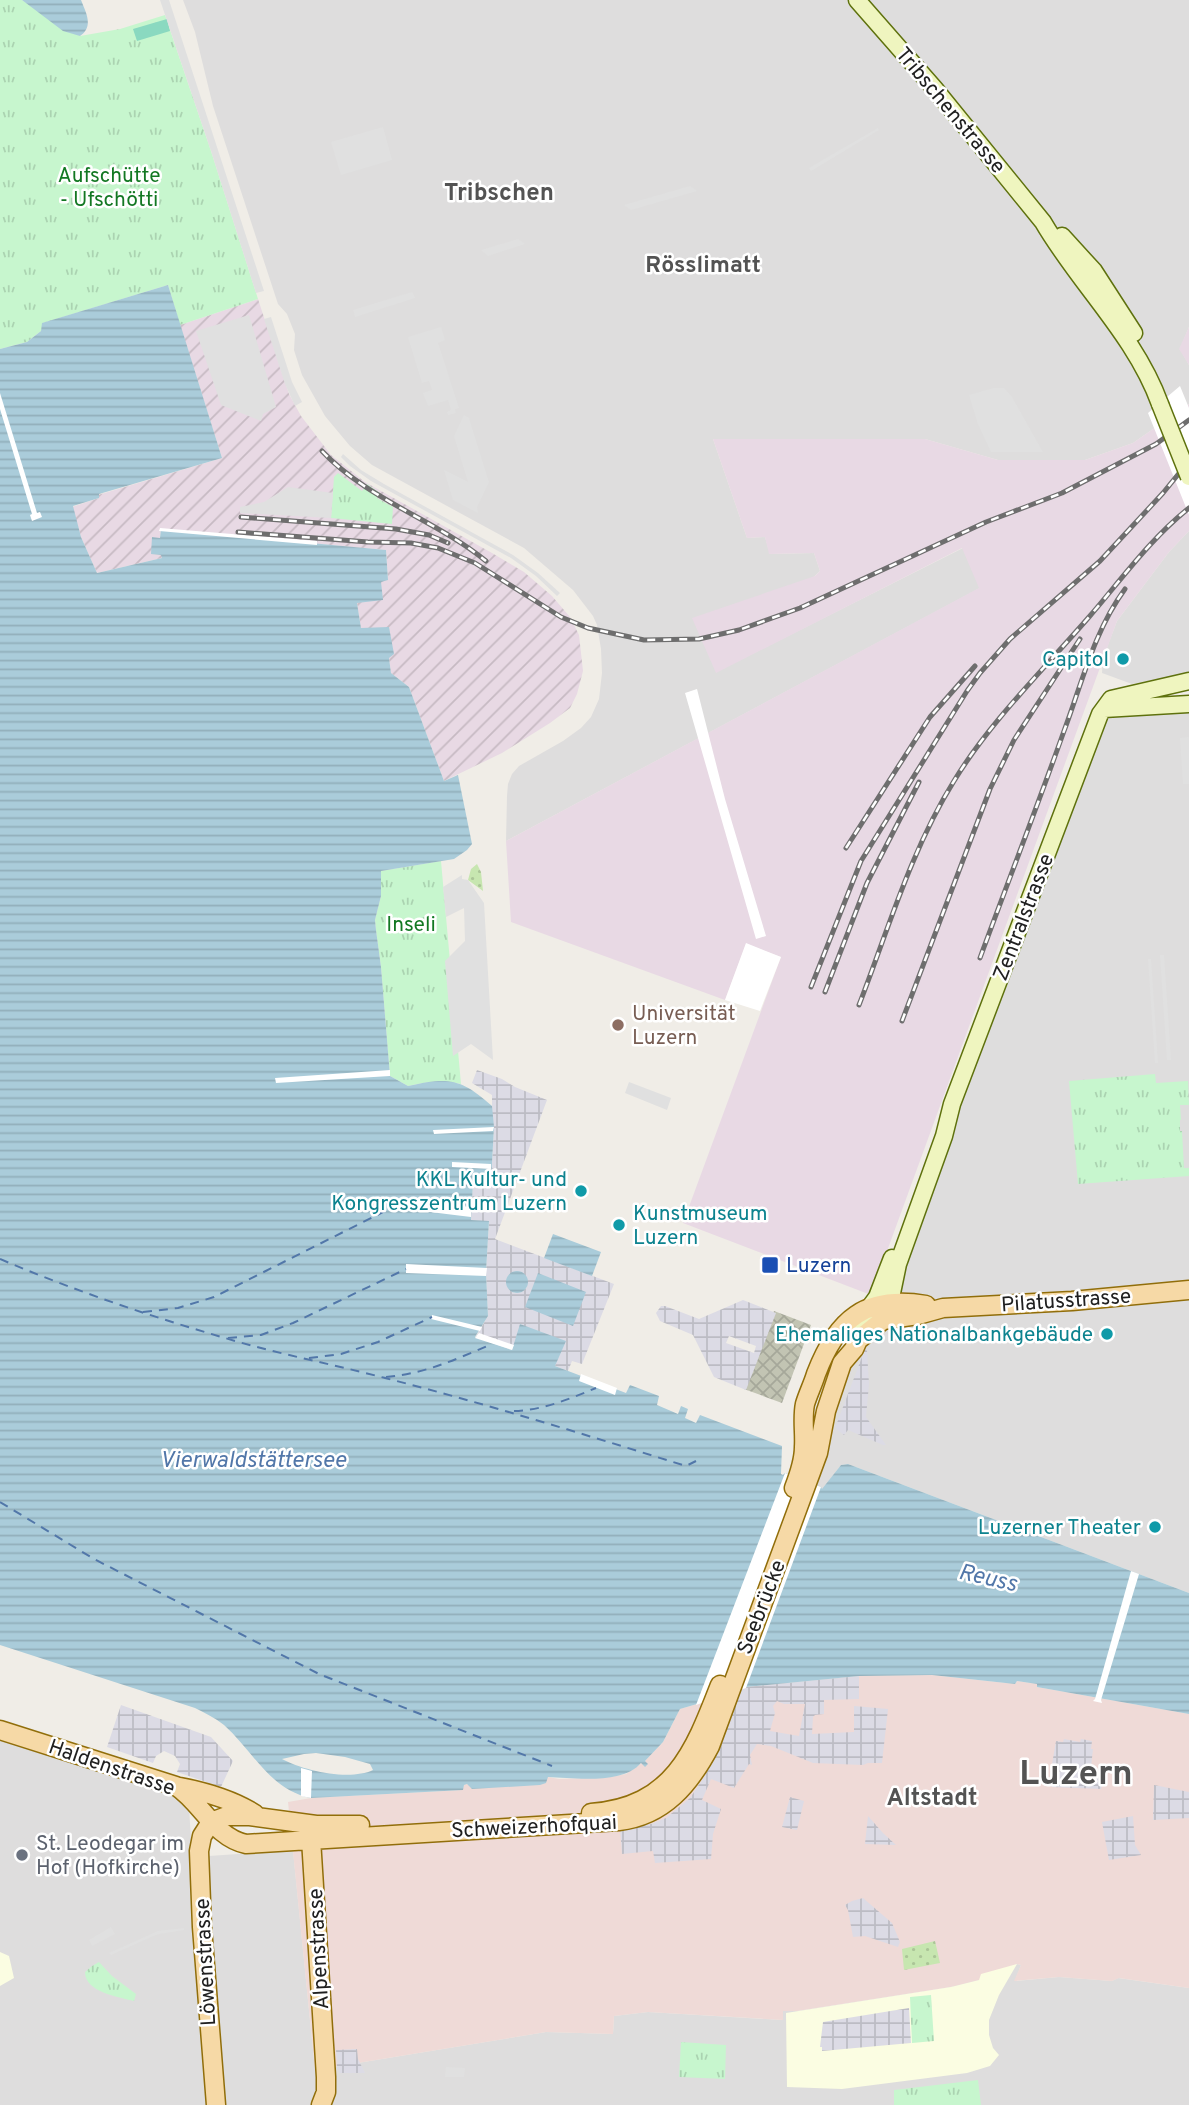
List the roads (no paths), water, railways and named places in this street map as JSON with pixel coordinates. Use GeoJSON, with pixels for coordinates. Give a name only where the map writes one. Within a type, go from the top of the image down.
{"type":"FeatureCollection","features":[{"type":"Feature","properties":{"kind":"main road","name":"Tribschenstrasse"},"geometry":{"type":"LineString","coordinates":[[857,0],[935,89],[1043,222],[1138,356],[1164,400]]}},
{"type":"Feature","properties":{"kind":"main road"},"geometry":{"type":"LineString","coordinates":[[1164,400],[1189,453]]}},
{"type":"Feature","properties":{"kind":"main road"},"geometry":{"type":"LineString","coordinates":[[1164,400],[1189,477]]}},
{"type":"Feature","properties":{"kind":"main road"},"geometry":{"type":"LineString","coordinates":[[1104,709],[1111,699],[1116,697],[1189,681]]}},
{"type":"Feature","properties":{"kind":"main road"},"geometry":{"type":"LineString","coordinates":[[1104,709],[1189,704]]}},
{"type":"Feature","properties":{"kind":"main road","name":"Zentralstrasse"},"geometry":{"type":"LineString","coordinates":[[858,1340],[863,1324],[894,1289],[898,1264],[944,1136],[945,1126],[1088,744],[1104,709]]}},
{"type":"Feature","properties":{"kind":"main road","name":"Pilatusstrasse"},"geometry":{"type":"LineString","coordinates":[[858,1340],[887,1318],[918,1315],[943,1308],[1072,1301],[1189,1290]]}},
{"type":"Feature","properties":{"kind":"main road","name":"Pilatusstrasse"},"geometry":{"type":"LineString","coordinates":[[877,1306],[919,1304],[943,1308]]}},
{"type":"Feature","properties":{"kind":"main road"},"geometry":{"type":"LineString","coordinates":[[803,1479],[806,1401],[825,1350],[850,1319],[877,1306]]}},
{"type":"Feature","properties":{"kind":"main road"},"geometry":{"type":"LineString","coordinates":[[803,1479],[818,1453],[826,1411],[842,1363],[858,1340]]}},
{"type":"Feature","properties":{"kind":"main road","name":"Seebrücke"},"geometry":{"type":"LineString","coordinates":[[710,1730],[803,1479]]}},
{"type":"Feature","properties":{"kind":"main road","name":"Haldenstrasse"},"geometry":{"type":"LineString","coordinates":[[0,1730],[176,1786],[193,1798],[211,1822]]}},
{"type":"Feature","properties":{"kind":"main road"},"geometry":{"type":"LineString","coordinates":[[211,1822],[227,1816],[261,1817],[299,1824],[366,1825],[600,1812],[631,1805],[649,1797],[673,1778],[710,1730]]}},
{"type":"Feature","properties":{"kind":"main road","name":"Schweizerhofquai"},"geometry":{"type":"LineString","coordinates":[[211,1822],[226,1837],[246,1844],[634,1819],[664,1805],[685,1787],[706,1754],[710,1730]]}},
{"type":"Feature","properties":{"kind":"main road"},"geometry":{"type":"LineString","coordinates":[[176,1786],[202,1791],[246,1808],[261,1817]]}},
{"type":"Feature","properties":{"kind":"main road","name":"Löwenstrasse"},"geometry":{"type":"LineString","coordinates":[[211,1822],[202,1836],[199,1851],[216,2105]]}},
{"type":"Feature","properties":{"kind":"main road"},"geometry":{"type":"LineString","coordinates":[[299,1824],[311,1839]]}},
{"type":"Feature","properties":{"kind":"main road","name":"Alpenstrasse"},"geometry":{"type":"LineString","coordinates":[[311,1839],[325,2058],[326,2092],[321,2105]]}},
{"type":"Feature","properties":{"kind":"water"},"geometry":{"type":"Polygon","coordinates":[[[22,0],[81,0],[87,14],[87,28],[80,36],[63,31],[22,0]]]}},
{"type":"Feature","properties":{"kind":"water","name":"Vierwaldstättersee"},"geometry":{"type":"Polygon","coordinates":[[[168,285],[222,458],[99,494],[99,498],[73,506],[81,537],[97,573],[162,558],[161,555],[151,554],[152,537],[160,538],[161,529],[386,550],[388,580],[381,582],[383,600],[357,603],[361,628],[389,627],[394,654],[389,658],[391,673],[409,687],[444,781],[458,775],[472,844],[454,859],[381,871],[381,896],[375,920],[390,1076],[408,1086],[434,1081],[453,1082],[471,1090],[492,1106],[494,1127],[491,1181],[473,1182],[471,1220],[489,1221],[486,1272],[488,1316],[475,1337],[512,1350],[520,1324],[566,1341],[555,1366],[626,1393],[630,1385],[659,1396],[657,1405],[678,1414],[681,1406],[688,1409],[685,1418],[696,1423],[700,1415],[782,1446],[783,1475],[788,1474],[822,1489],[841,1465],[848,1464],[1189,1593],[1189,1714],[1037,1687],[1037,1684],[1017,1681],[1015,1684],[932,1675],[859,1676],[746,1687],[680,1709],[663,1742],[645,1761],[648,1764],[645,1767],[641,1763],[622,1775],[597,1779],[548,1777],[546,1783],[540,1785],[472,1789],[467,1784],[463,1790],[311,1798],[284,1787],[224,1725],[195,1708],[0,1645],[0,349],[27,342],[41,331],[42,323],[168,285]],[[316,1753],[282,1759],[302,1767],[340,1775],[373,1770],[370,1764],[316,1753]]]}},
{"type":"Feature","properties":{"kind":"water"},"geometry":{"type":"Polygon","coordinates":[[[553,1234],[601,1252],[592,1276],[544,1258],[553,1234]]]}},
{"type":"Feature","properties":{"kind":"water"},"geometry":{"type":"Polygon","coordinates":[[[517,1271],[527,1278],[528,1282],[521,1292],[517,1293],[507,1286],[506,1282],[513,1272],[517,1271]]]}},
{"type":"Feature","properties":{"kind":"water"},"geometry":{"type":"Polygon","coordinates":[[[538,1273],[586,1292],[573,1326],[525,1307],[538,1273]]]}},
{"type":"Feature","properties":{"kind":"railway"},"geometry":{"type":"LineString","coordinates":[[238,532],[411,543],[438,548],[475,563],[561,617],[588,628],[644,640],[699,639],[739,630],[800,608],[986,522],[1062,493],[1156,444],[1189,420]]}},
{"type":"Feature","properties":{"kind":"railway"},"geometry":{"type":"LineString","coordinates":[[322,451],[360,483],[445,533],[486,561]]}},
{"type":"Feature","properties":{"kind":"railway"},"geometry":{"type":"LineString","coordinates":[[811,987],[861,861],[967,691],[1010,639],[1100,561],[1189,461]]}},
{"type":"Feature","properties":{"kind":"railway"},"geometry":{"type":"LineString","coordinates":[[859,1005],[913,862],[939,807],[968,759],[1000,717],[1136,560],[1189,508]]}},
{"type":"Feature","properties":{"kind":"railway"},"geometry":{"type":"LineString","coordinates":[[241,517],[396,529],[429,535],[448,543]]}},
{"type":"Feature","properties":{"kind":"railway"},"geometry":{"type":"LineString","coordinates":[[980,958],[1090,658],[1105,622],[1125,589]]}},
{"type":"Feature","properties":{"kind":"railway"},"geometry":{"type":"LineString","coordinates":[[902,1021],[990,789],[1014,740],[1080,639]]}},
{"type":"Feature","properties":{"kind":"railway"},"geometry":{"type":"LineString","coordinates":[[846,848],[930,717],[975,666]]}},
{"type":"Feature","properties":{"kind":"railway"},"geometry":{"type":"LineString","coordinates":[[825,992],[867,883],[919,782]]}},
{"type":"Feature","properties":{"kind":"place","name":"Capitol"},"geometry":{"type":"Point","coordinates":[1123,659]}},
{"type":"Feature","properties":{"kind":"place","name":"Universität Luzern"},"geometry":{"type":"Point","coordinates":[618,1025]}},
{"type":"Feature","properties":{"kind":"place","name":"KKL Kultur- und Kongresszentrum Luzern"},"geometry":{"type":"Point","coordinates":[581,1191]}},
{"type":"Feature","properties":{"kind":"place","name":"Kunstmuseum Luzern"},"geometry":{"type":"Point","coordinates":[619,1225]}},
{"type":"Feature","properties":{"kind":"place","name":"Luzern"},"geometry":{"type":"Point","coordinates":[770,1265]}},
{"type":"Feature","properties":{"kind":"place","name":"Ehemaliges Nationalbankgebäude"},"geometry":{"type":"Point","coordinates":[1107,1334]}},
{"type":"Feature","properties":{"kind":"place","name":"Luzerner Theater"},"geometry":{"type":"Point","coordinates":[1155,1527]}},
{"type":"Feature","properties":{"kind":"place","name":"St. Leodegar im Hof (Hofkirche)"},"geometry":{"type":"Point","coordinates":[22,1855]}},
{"type":"Feature","properties":{"kind":"district","name":"Tribschen"},"geometry":{"type":"Point","coordinates":[499,192]}},
{"type":"Feature","properties":{"kind":"district","name":"Rösslimatt"},"geometry":{"type":"Point","coordinates":[703,264]}},
{"type":"Feature","properties":{"kind":"district","name":"Luzern"},"geometry":{"type":"Point","coordinates":[1076,1772]}},
{"type":"Feature","properties":{"kind":"district","name":"Altstadt"},"geometry":{"type":"Point","coordinates":[932,1797]}},
{"type":"Feature","properties":{"kind":"park label","name":"Aufschütte - Ufschötti"},"geometry":{"type":"Point","coordinates":[109,187]}},
{"type":"Feature","properties":{"kind":"park label","name":"Inseli"},"geometry":{"type":"Point","coordinates":[411,924]}},
{"type":"Feature","properties":{"kind":"water label","name":"Reuss"},"geometry":{"type":"Point","coordinates":[988,1577]}}]}
